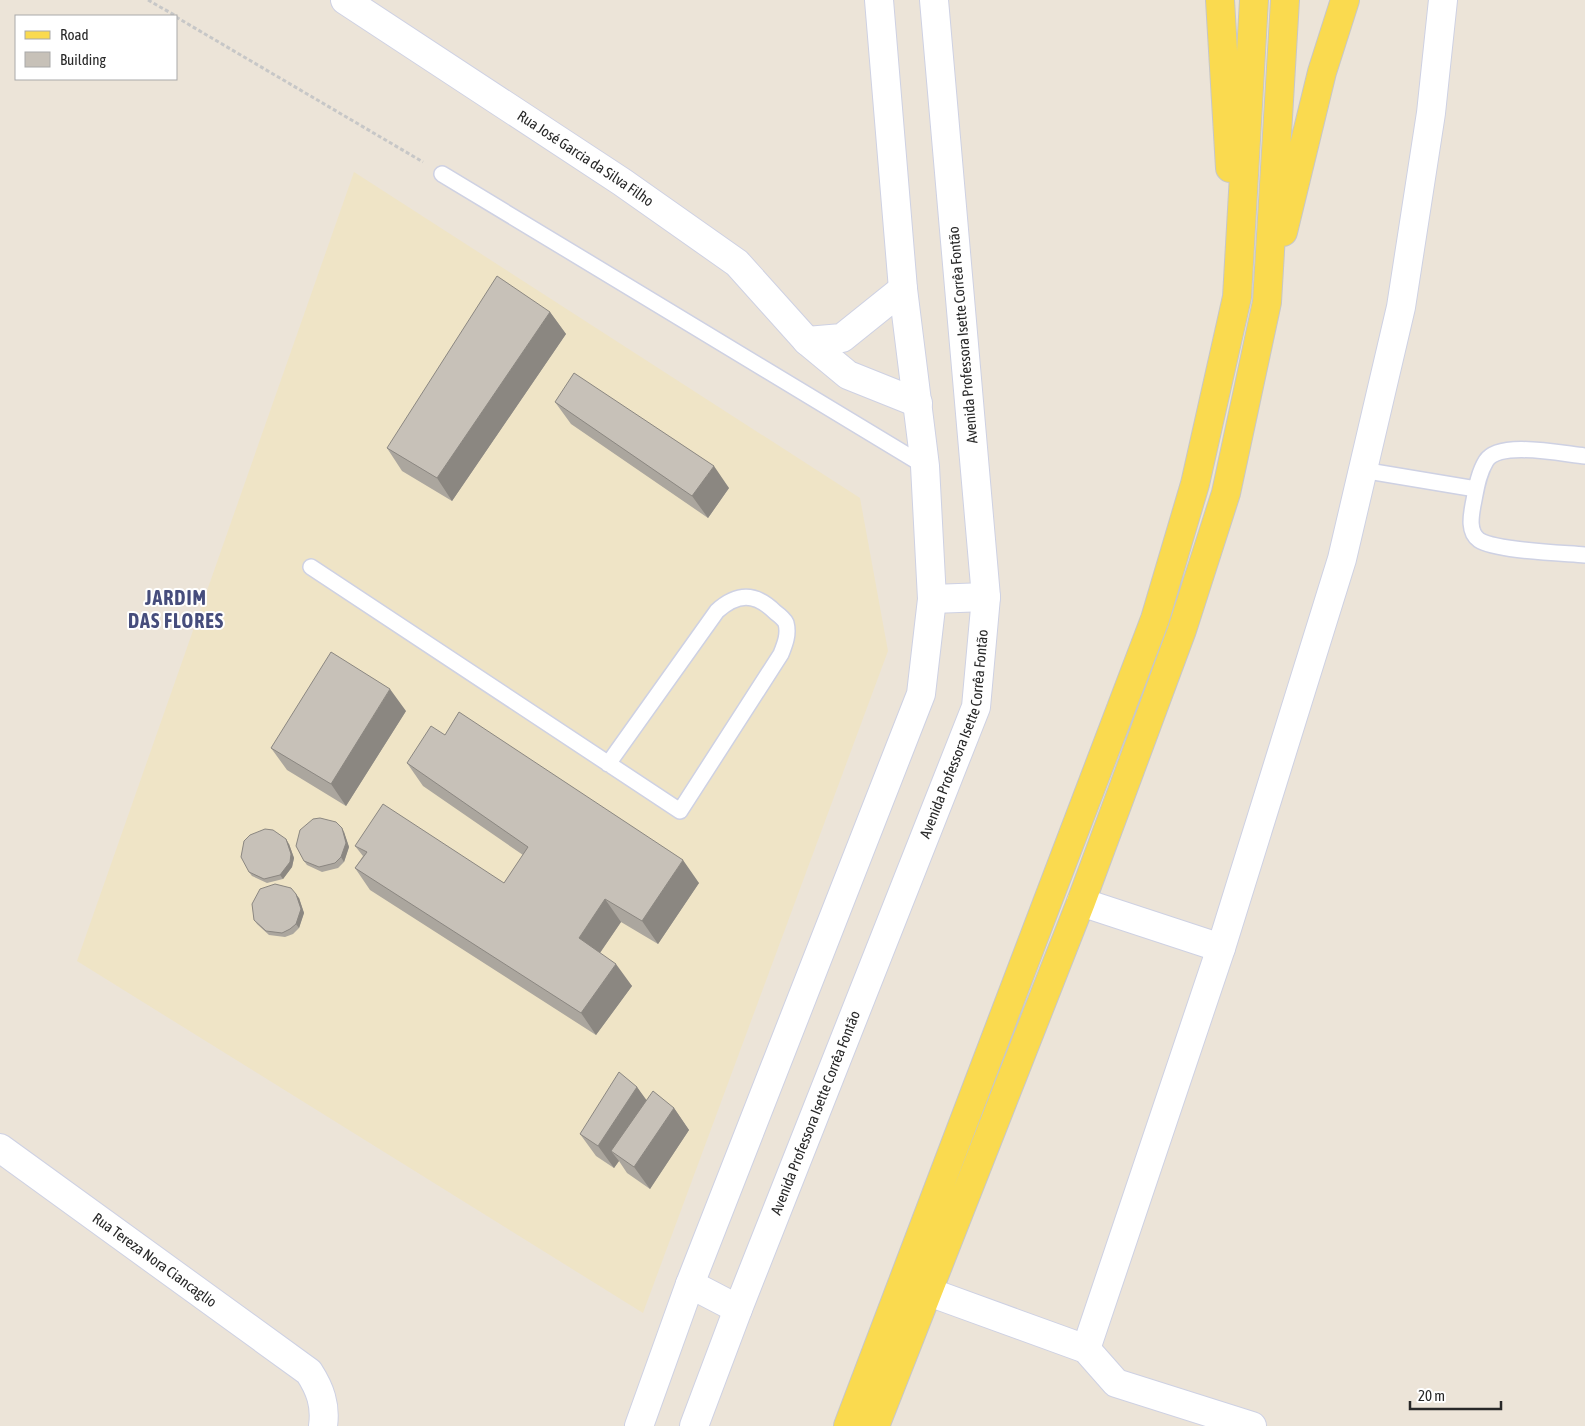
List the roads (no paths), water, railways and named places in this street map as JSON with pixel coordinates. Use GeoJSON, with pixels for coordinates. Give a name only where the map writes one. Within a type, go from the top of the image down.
{"type":"FeatureCollection","features":[{"type":"Feature","properties":{"kind":"main road"},"geometry":{"type":"LineString","coordinates":[[1220,0],[1237,297]]}},
{"type":"Feature","properties":{"kind":"main road"},"geometry":{"type":"LineString","coordinates":[[848,1426],[1155,619],[1195,484],[1237,297],[1254,0]]}},
{"type":"Feature","properties":{"kind":"main road"},"geometry":{"type":"LineString","coordinates":[[1267,302],[1285,0]]}},
{"type":"Feature","properties":{"kind":"main road"},"geometry":{"type":"LineString","coordinates":[[875,1426],[930,1292],[1081,902],[1182,630],[1226,493],[1267,302],[1322,72],[1345,0]]}},
{"type":"Feature","properties":{"kind":"street","name":"Rua José Garcia da Silva Filho"},"geometry":{"type":"LineString","coordinates":[[345,0],[622,182],[737,263],[807,341],[848,375],[918,403]]}},
{"type":"Feature","properties":{"kind":"street"},"geometry":{"type":"LineString","coordinates":[[639,1426],[690,1284],[921,694],[932,598],[925,466],[903,289],[880,0]]}},
{"type":"Feature","properties":{"kind":"street","name":"Avenida Professora Isette Corrêa Fontão"},"geometry":{"type":"LineString","coordinates":[[694,1426],[738,1309],[976,707],[986,597],[934,0]]}},
{"type":"Feature","properties":{"kind":"street"},"geometry":{"type":"LineString","coordinates":[[1086,1349],[1221,948],[1342,559],[1401,306],[1431,113],[1443,0]]}},
{"type":"Feature","properties":{"kind":"street"},"geometry":{"type":"LineString","coordinates":[[807,341],[842,338],[903,289]]}},
{"type":"Feature","properties":{"kind":"street"},"geometry":{"type":"LineString","coordinates":[[932,598],[986,597]]}},
{"type":"Feature","properties":{"kind":"street"},"geometry":{"type":"LineString","coordinates":[[1081,902],[1221,948]]}},
{"type":"Feature","properties":{"kind":"street","name":"Rua Tereza Nora Ciancaglio"},"geometry":{"type":"LineString","coordinates":[[0,1148],[309,1372],[322,1399],[325,1414],[323,1426]]}},
{"type":"Feature","properties":{"kind":"street"},"geometry":{"type":"LineString","coordinates":[[690,1284],[738,1309]]}},
{"type":"Feature","properties":{"kind":"street"},"geometry":{"type":"LineString","coordinates":[[930,1292],[1086,1349],[1116,1383],[1252,1426]]}},
{"type":"Feature","properties":{"kind":"lane"},"geometry":{"type":"LineString","coordinates":[[442,174],[925,466]]}},
{"type":"Feature","properties":{"kind":"lane"},"geometry":{"type":"LineString","coordinates":[[1585,456],[1520,449],[1500,451],[1486,459],[1476,489],[1472,531],[1479,540],[1494,545],[1585,555]]}},
{"type":"Feature","properties":{"kind":"lane"},"geometry":{"type":"LineString","coordinates":[[1362,470],[1476,489]]}},
{"type":"Feature","properties":{"kind":"lane"},"geometry":{"type":"LineString","coordinates":[[311,567],[608,764],[680,811],[782,654],[788,637],[786,622],[767,603],[748,596],[730,599],[717,611],[608,764]]}},
{"type":"Feature","properties":{"kind":"district","name":"JARDIM DAS FLORES"},"geometry":{"type":"Point","coordinates":[176,610]}}]}
